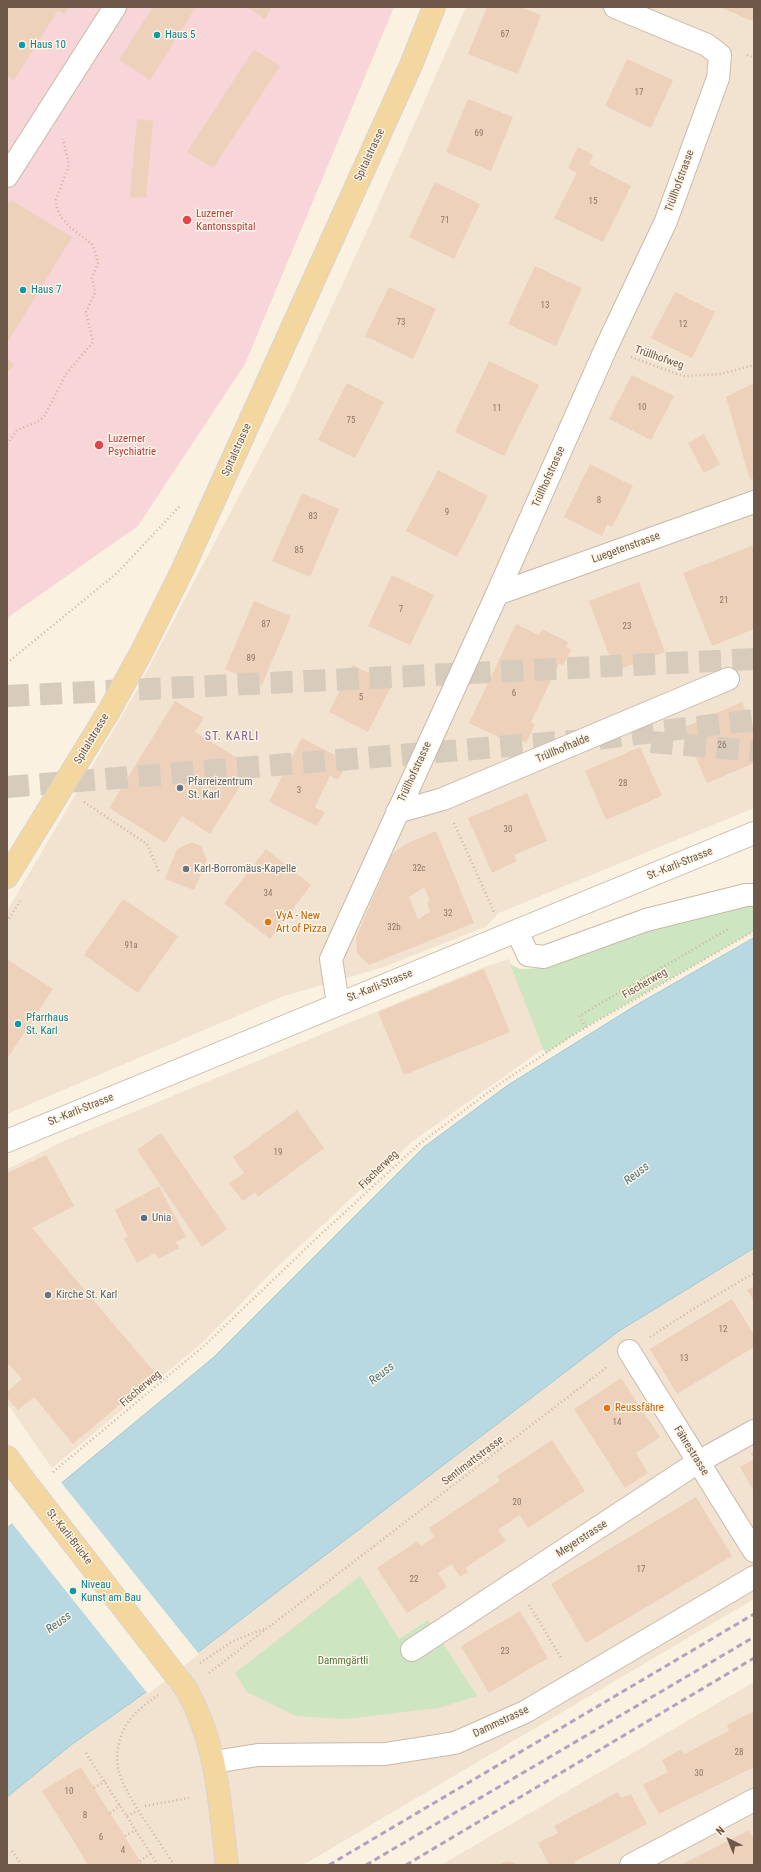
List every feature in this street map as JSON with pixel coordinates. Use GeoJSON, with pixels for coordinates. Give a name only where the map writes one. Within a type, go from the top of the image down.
{"type":"FeatureCollection","features":[{"type":"Feature","properties":{"kind":"main road","name":"Spitalstrasse"},"geometry":{"type":"LineString","coordinates":[[7,877],[109,711],[142,651],[182,571],[411,65],[434,7]]}},
{"type":"Feature","properties":{"kind":"main road","name":"St.-Karli-Brücke"},"geometry":{"type":"LineString","coordinates":[[7,1457],[180,1681],[202,1722],[214,1762],[227,1865]]}},
{"type":"Feature","properties":{"kind":"street"},"geometry":{"type":"LineString","coordinates":[[9,168],[114,7]]}},
{"type":"Feature","properties":{"kind":"street","name":"Trüllhofstrasse"},"geometry":{"type":"LineString","coordinates":[[338,1004],[331,959],[498,594],[606,348],[666,220],[718,78],[720,54],[707,45],[615,7]]}},
{"type":"Feature","properties":{"kind":"street","name":"Luegetenstrasse"},"geometry":{"type":"LineString","coordinates":[[498,594],[754,502]]}},
{"type":"Feature","properties":{"kind":"street","name":"Trüllhofhalde"},"geometry":{"type":"LineString","coordinates":[[397,812],[443,799],[728,679]]}},
{"type":"Feature","properties":{"kind":"street","name":"St.-Karli-Strasse"},"geometry":{"type":"LineString","coordinates":[[7,1140],[754,833]]}},
{"type":"Feature","properties":{"kind":"street"},"geometry":{"type":"LineString","coordinates":[[511,933],[528,955],[544,957],[646,920],[746,894],[754,895]]}},
{"type":"Feature","properties":{"kind":"street","name":"Fährestrasse"},"geometry":{"type":"LineString","coordinates":[[629,1351],[754,1551]]}},
{"type":"Feature","properties":{"kind":"street","name":"Meyerstrasse"},"geometry":{"type":"LineString","coordinates":[[412,1650],[698,1462],[754,1431]]}},
{"type":"Feature","properties":{"kind":"street","name":"Dammstrasse"},"geometry":{"type":"LineString","coordinates":[[214,1762],[258,1755],[385,1754],[455,1743],[525,1712],[754,1576]]}},
{"type":"Feature","properties":{"kind":"street"},"geometry":{"type":"LineString","coordinates":[[631,1865],[754,1800]]}},
{"type":"Feature","properties":{"kind":"path"},"geometry":{"type":"LineString","coordinates":[[7,444],[17,430],[37,422],[44,417],[66,374],[93,342],[86,312],[95,293],[92,277],[98,263],[93,245],[70,227],[61,217],[57,209],[56,200],[69,165],[61,133]]}},
{"type":"Feature","properties":{"kind":"path","name":"Trüllhofweg"},"geometry":{"type":"LineString","coordinates":[[606,348],[683,376],[721,374],[754,365]]}},
{"type":"Feature","properties":{"kind":"path"},"geometry":{"type":"LineString","coordinates":[[7,663],[117,573],[184,502]]}},
{"type":"Feature","properties":{"kind":"path"},"geometry":{"type":"LineString","coordinates":[[443,799],[511,933]]}},
{"type":"Feature","properties":{"kind":"path"},"geometry":{"type":"LineString","coordinates":[[82,800],[147,844],[159,872]]}},
{"type":"Feature","properties":{"kind":"path"},"geometry":{"type":"LineString","coordinates":[[586,1027],[579,1016],[730,928]]}},
{"type":"Feature","properties":{"kind":"path","name":"Fischerweg"},"geometry":{"type":"LineString","coordinates":[[53,1472],[205,1344],[418,1144],[498,1086],[586,1027],[754,931]]}},
{"type":"Feature","properties":{"kind":"path","name":"Sentimattstrasse"},"geometry":{"type":"LineString","coordinates":[[209,1672],[629,1351],[690,1311],[754,1273]]}},
{"type":"Feature","properties":{"kind":"path"},"geometry":{"type":"LineString","coordinates":[[515,1583],[576,1681]]}},
{"type":"Feature","properties":{"kind":"path"},"geometry":{"type":"LineString","coordinates":[[174,1865],[127,1790],[119,1772],[117,1750],[125,1727],[140,1709],[233,1641],[268,1627]]}},
{"type":"Feature","properties":{"kind":"path"},"geometry":{"type":"LineString","coordinates":[[86,1753],[158,1865]]}},
{"type":"Feature","properties":{"kind":"path"},"geometry":{"type":"LineString","coordinates":[[94,1788],[104,1781]]}},
{"type":"Feature","properties":{"kind":"path"},"geometry":{"type":"LineString","coordinates":[[145,1806],[189,1798]]}},
{"type":"Feature","properties":{"kind":"path"},"geometry":{"type":"LineString","coordinates":[[110,1813],[120,1805]]}},
{"type":"Feature","properties":{"kind":"path"},"geometry":{"type":"LineString","coordinates":[[127,1816],[134,1812]]}},
{"type":"Feature","properties":{"kind":"path"},"geometry":{"type":"LineString","coordinates":[[125,1836],[136,1830]]}},
{"type":"Feature","properties":{"kind":"path"},"geometry":{"type":"LineString","coordinates":[[12,1850],[22,1865]]}},
{"type":"Feature","properties":{"kind":"path"},"geometry":{"type":"LineString","coordinates":[[140,1861],[151,1853]]}},
{"type":"Feature","properties":{"kind":"shaded area"},"geometry":{"type":"Polygon","coordinates":[[[7,7],[394,7],[245,364],[138,526],[7,618],[7,7]]]}},
{"type":"Feature","properties":{"kind":"shaded area"},"geometry":{"type":"Polygon","coordinates":[[[466,7],[754,7],[754,808],[499,913],[485,927],[384,967],[284,996],[7,1114],[7,911],[138,688],[287,405],[371,222],[466,7]]]}},
{"type":"Feature","properties":{"kind":"shaded area"},"geometry":{"type":"Polygon","coordinates":[[[509,959],[543,1049],[413,1141],[275,1269],[202,1343],[52,1468],[7,1403],[7,1169],[64,1141],[484,967],[509,959]]]}},
{"type":"Feature","properties":{"kind":"shaded area"},"geometry":{"type":"Polygon","coordinates":[[[754,1248],[754,1599],[303,1865],[7,1865],[7,1797],[71,1745],[146,1692],[619,1331],[754,1248]]]}},
{"type":"Feature","properties":{"kind":"shaded area"},"geometry":{"type":"Polygon","coordinates":[[[754,1682],[754,1865],[441,1865],[754,1682]]]}},
{"type":"Feature","properties":{"kind":"green space"},"geometry":{"type":"Polygon","coordinates":[[[754,902],[754,931],[586,1027],[546,1053],[543,1049],[510,964],[520,969],[542,968],[566,961],[600,944],[667,921],[754,902]]]}},
{"type":"Feature","properties":{"kind":"green space","name":"Dammgärtli"},"geometry":{"type":"Polygon","coordinates":[[[360,1576],[399,1639],[428,1620],[477,1696],[439,1708],[344,1719],[296,1716],[247,1692],[235,1673],[360,1576]]]}},
{"type":"Feature","properties":{"kind":"water","name":"Reuss"},"geometry":{"type":"Polygon","coordinates":[[[754,938],[754,1248],[619,1331],[146,1692],[71,1745],[7,1797],[7,1528],[214,1357],[424,1147],[508,1085],[638,1004],[754,938]]]}},
{"type":"Feature","properties":{"kind":"pier"},"geometry":{"type":"Polygon","coordinates":[[[60,1481],[199,1654],[148,1694],[11,1522],[60,1481]]]}},
{"type":"Feature","properties":{"kind":"building","name":"Haus 10"},"geometry":{"type":"Polygon","coordinates":[[[7,7],[69,7],[65,14],[58,10],[14,80],[8,76],[7,77],[7,7]]]}},
{"type":"Feature","properties":{"kind":"building","name":"Haus 5"},"geometry":{"type":"Polygon","coordinates":[[[153,7],[189,7],[194,10],[150,80],[119,60],[153,7]]]}},
{"type":"Feature","properties":{"kind":"building"},"geometry":{"type":"Polygon","coordinates":[[[247,7],[272,7],[265,19],[247,7]]]}},
{"type":"Feature","properties":{"kind":"building"},"geometry":{"type":"Polygon","coordinates":[[[487,7],[520,7],[541,15],[518,74],[468,54],[487,7]]]}},
{"type":"Feature","properties":{"kind":"building"},"geometry":{"type":"Polygon","coordinates":[[[720,7],[754,7],[754,22],[720,7]]]}},
{"type":"Feature","properties":{"kind":"building"},"geometry":{"type":"Polygon","coordinates":[[[254,49],[280,66],[213,168],[187,152],[254,49]]]}},
{"type":"Feature","properties":{"kind":"building"},"geometry":{"type":"Polygon","coordinates":[[[627,59],[673,80],[651,128],[605,106],[627,59]]]}},
{"type":"Feature","properties":{"kind":"building"},"geometry":{"type":"Polygon","coordinates":[[[468,99],[513,117],[491,171],[446,152],[468,99]]]}},
{"type":"Feature","properties":{"kind":"building"},"geometry":{"type":"Polygon","coordinates":[[[137,119],[153,121],[146,198],[130,197],[137,119]]]}},
{"type":"Feature","properties":{"kind":"building"},"geometry":{"type":"Polygon","coordinates":[[[578,147],[593,155],[589,164],[631,186],[603,242],[554,218],[577,173],[568,168],[578,147]]]}},
{"type":"Feature","properties":{"kind":"building"},"geometry":{"type":"Polygon","coordinates":[[[435,182],[480,204],[454,259],[409,237],[435,182]]]}},
{"type":"Feature","properties":{"kind":"building","name":"Haus 7"},"geometry":{"type":"Polygon","coordinates":[[[11,200],[72,237],[7,343],[7,206],[11,200]]]}},
{"type":"Feature","properties":{"kind":"building"},"geometry":{"type":"Polygon","coordinates":[[[535,266],[582,288],[556,346],[508,324],[535,266]]]}},
{"type":"Feature","properties":{"kind":"building"},"geometry":{"type":"Polygon","coordinates":[[[389,287],[436,309],[413,359],[365,336],[389,287]]]}},
{"type":"Feature","properties":{"kind":"building"},"geometry":{"type":"Polygon","coordinates":[[[675,292],[715,312],[692,358],[651,338],[675,292]]]}},
{"type":"Feature","properties":{"kind":"building"},"geometry":{"type":"Polygon","coordinates":[[[7,358],[14,365],[7,373],[7,358]]]}},
{"type":"Feature","properties":{"kind":"building"},"geometry":{"type":"Polygon","coordinates":[[[489,361],[539,385],[504,456],[455,432],[489,361]]]}},
{"type":"Feature","properties":{"kind":"building"},"geometry":{"type":"Polygon","coordinates":[[[632,375],[674,396],[651,440],[609,419],[632,375]]]}},
{"type":"Feature","properties":{"kind":"building"},"geometry":{"type":"Polygon","coordinates":[[[347,383],[384,402],[355,458],[318,440],[347,383]]]}},
{"type":"Feature","properties":{"kind":"building"},"geometry":{"type":"Polygon","coordinates":[[[754,383],[754,478],[750,480],[726,397],[754,383]]]}},
{"type":"Feature","properties":{"kind":"building"},"geometry":{"type":"Polygon","coordinates":[[[704,434],[720,464],[704,473],[688,443],[704,434]]]}},
{"type":"Feature","properties":{"kind":"building"},"geometry":{"type":"Polygon","coordinates":[[[590,464],[633,486],[612,527],[607,524],[602,536],[564,517],[590,464]]]}},
{"type":"Feature","properties":{"kind":"building"},"geometry":{"type":"Polygon","coordinates":[[[438,470],[488,496],[457,557],[406,531],[438,470]]]}},
{"type":"Feature","properties":{"kind":"building"},"geometry":{"type":"Polygon","coordinates":[[[302,493],[339,509],[310,577],[272,561],[302,493]]]}},
{"type":"Feature","properties":{"kind":"building"},"geometry":{"type":"Polygon","coordinates":[[[754,545],[754,629],[712,646],[683,573],[754,545]]]}},
{"type":"Feature","properties":{"kind":"building"},"geometry":{"type":"Polygon","coordinates":[[[392,575],[434,595],[410,645],[368,626],[392,575]]]}},
{"type":"Feature","properties":{"kind":"building"},"geometry":{"type":"Polygon","coordinates":[[[639,582],[665,652],[615,671],[589,601],[639,582]]]}},
{"type":"Feature","properties":{"kind":"building"},"geometry":{"type":"Polygon","coordinates":[[[254,601],[291,616],[262,685],[225,669],[254,601]]]}},
{"type":"Feature","properties":{"kind":"building"},"geometry":{"type":"Polygon","coordinates":[[[516,624],[539,635],[542,629],[568,642],[566,647],[571,650],[563,665],[559,664],[531,722],[535,724],[526,743],[523,741],[520,747],[469,723],[516,624]]]}},
{"type":"Feature","properties":{"kind":"building"},"geometry":{"type":"Polygon","coordinates":[[[353,665],[392,685],[368,732],[329,712],[353,665]]]}},
{"type":"Feature","properties":{"kind":"building","name":"Pfarreizentrum St. Karl"},"geometry":{"type":"Polygon","coordinates":[[[175,701],[204,718],[195,732],[252,767],[210,834],[182,816],[165,843],[109,808],[175,701]]]}},
{"type":"Feature","properties":{"kind":"building"},"geometry":{"type":"Polygon","coordinates":[[[742,702],[754,729],[754,763],[707,783],[683,728],[742,702]]]}},
{"type":"Feature","properties":{"kind":"building"},"geometry":{"type":"Polygon","coordinates":[[[302,738],[348,762],[338,780],[330,776],[315,807],[325,812],[317,826],[269,802],[302,738]]]}},
{"type":"Feature","properties":{"kind":"building"},"geometry":{"type":"Polygon","coordinates":[[[640,747],[662,796],[606,820],[585,771],[640,747]]]}},
{"type":"Feature","properties":{"kind":"building"},"geometry":{"type":"Polygon","coordinates":[[[527,793],[547,841],[514,855],[517,861],[492,873],[468,818],[527,793]]]}},
{"type":"Feature","properties":{"kind":"building"},"geometry":{"type":"Polygon","coordinates":[[[436,831],[474,923],[369,965],[357,953],[356,938],[392,854],[406,844],[436,831]],[[424,887],[409,897],[418,919],[430,912],[427,903],[430,901],[424,887]]]}},
{"type":"Feature","properties":{"kind":"building","name":"Karl-Borromäus-Kapelle"},"geometry":{"type":"Polygon","coordinates":[[[192,842],[201,846],[207,860],[194,890],[165,879],[177,849],[192,842]]]}},
{"type":"Feature","properties":{"kind":"building"},"geometry":{"type":"Polygon","coordinates":[[[266,849],[311,885],[270,939],[224,903],[266,849]]]}},
{"type":"Feature","properties":{"kind":"building"},"geometry":{"type":"Polygon","coordinates":[[[123,899],[178,936],[138,993],[84,955],[123,899]]]}},
{"type":"Feature","properties":{"kind":"building","name":"Pfarrhaus St. Karl"},"geometry":{"type":"Polygon","coordinates":[[[7,959],[53,989],[7,1059],[7,959]]]}},
{"type":"Feature","properties":{"kind":"building"},"geometry":{"type":"Polygon","coordinates":[[[484,969],[510,1032],[404,1075],[378,1012],[484,969]]]}},
{"type":"Feature","properties":{"kind":"building"},"geometry":{"type":"Polygon","coordinates":[[[297,1110],[324,1148],[258,1197],[255,1192],[243,1201],[229,1183],[244,1173],[233,1157],[297,1110]]]}},
{"type":"Feature","properties":{"kind":"building"},"geometry":{"type":"Polygon","coordinates":[[[161,1133],[227,1229],[202,1247],[137,1150],[161,1133]]]}},
{"type":"Feature","properties":{"kind":"building","name":"Kirche St. Karl"},"geometry":{"type":"Polygon","coordinates":[[[46,1155],[74,1206],[32,1228],[156,1374],[73,1444],[34,1397],[18,1410],[7,1397],[7,1392],[22,1379],[7,1362],[7,1173],[46,1155]]]}},
{"type":"Feature","properties":{"kind":"building"},"geometry":{"type":"Polygon","coordinates":[[[159,1186],[186,1237],[176,1242],[179,1248],[158,1259],[155,1253],[137,1263],[124,1239],[128,1237],[115,1210],[159,1186]]]}},
{"type":"Feature","properties":{"kind":"building"},"geometry":{"type":"Polygon","coordinates":[[[754,1286],[754,1301],[747,1290],[754,1286]]]}},
{"type":"Feature","properties":{"kind":"building"},"geometry":{"type":"Polygon","coordinates":[[[732,1299],[754,1335],[754,1347],[677,1394],[650,1349],[732,1299]]]}},
{"type":"Feature","properties":{"kind":"building"},"geometry":{"type":"Polygon","coordinates":[[[621,1378],[660,1437],[636,1453],[648,1473],[625,1488],[574,1409],[621,1378]]]}},
{"type":"Feature","properties":{"kind":"building"},"geometry":{"type":"Polygon","coordinates":[[[552,1440],[585,1491],[528,1528],[520,1515],[498,1530],[506,1541],[465,1568],[468,1572],[460,1577],[452,1564],[438,1573],[447,1587],[407,1613],[377,1568],[418,1541],[421,1546],[434,1537],[429,1528],[500,1481],[497,1476],[552,1440]]]}},
{"type":"Feature","properties":{"kind":"building"},"geometry":{"type":"Polygon","coordinates":[[[754,1452],[754,1459],[751,1454],[754,1452]]]}},
{"type":"Feature","properties":{"kind":"building"},"geometry":{"type":"Polygon","coordinates":[[[754,1459],[754,1491],[740,1467],[754,1459]]]}},
{"type":"Feature","properties":{"kind":"building"},"geometry":{"type":"Polygon","coordinates":[[[696,1497],[732,1556],[586,1643],[551,1584],[696,1497]]]}},
{"type":"Feature","properties":{"kind":"building"},"geometry":{"type":"Polygon","coordinates":[[[520,1611],[548,1658],[489,1693],[461,1646],[520,1611]]]}},
{"type":"Feature","properties":{"kind":"building"},"geometry":{"type":"Polygon","coordinates":[[[754,1711],[754,1767],[659,1814],[643,1785],[668,1772],[662,1760],[680,1750],[685,1754],[729,1731],[727,1725],[754,1711]]]}},
{"type":"Feature","properties":{"kind":"building"},"geometry":{"type":"Polygon","coordinates":[[[81,1767],[143,1865],[88,1865],[42,1791],[81,1767]]]}},
{"type":"Feature","properties":{"kind":"building"},"geometry":{"type":"Polygon","coordinates":[[[618,1792],[621,1798],[631,1794],[647,1824],[574,1862],[576,1865],[549,1865],[538,1843],[558,1833],[554,1826],[618,1792]]]}},
{"type":"Feature","properties":{"kind":"building"},"geometry":{"type":"Polygon","coordinates":[[[749,1830],[754,1840],[754,1865],[681,1865],[749,1830]]]}},
{"type":"Feature","properties":{"kind":"building"},"geometry":{"type":"Polygon","coordinates":[[[506,1861],[515,1863],[516,1865],[499,1865],[506,1861]]]}},
{"type":"Feature","properties":{"kind":"tunnel"},"geometry":{"type":"LineString","coordinates":[[7,696],[754,659]]}},
{"type":"Feature","properties":{"kind":"tunnel"},"geometry":{"type":"LineString","coordinates":[[7,787],[596,739],[754,720]]}},
{"type":"Feature","properties":{"kind":"tunnel"},"geometry":{"type":"LineString","coordinates":[[651,742],[754,751]]}},
{"type":"Feature","properties":{"kind":"railway"},"geometry":{"type":"LineString","coordinates":[[329,1865],[754,1614]]}},
{"type":"Feature","properties":{"kind":"railway"},"geometry":{"type":"LineString","coordinates":[[366,1865],[754,1637]]}},
{"type":"Feature","properties":{"kind":"railway"},"geometry":{"type":"LineString","coordinates":[[406,1865],[754,1658]]}},
{"type":"Feature","properties":{"kind":"place","name":"Haus 5"},"geometry":{"type":"Point","coordinates":[157,35]}},
{"type":"Feature","properties":{"kind":"place","name":"Haus 10"},"geometry":{"type":"Point","coordinates":[22,45]}},
{"type":"Feature","properties":{"kind":"place","name":"Luzerner Kantonsspital"},"geometry":{"type":"Point","coordinates":[187,220]}},
{"type":"Feature","properties":{"kind":"place","name":"Haus 7"},"geometry":{"type":"Point","coordinates":[23,290]}},
{"type":"Feature","properties":{"kind":"place","name":"Luzerner Psychiatrie"},"geometry":{"type":"Point","coordinates":[99,445]}},
{"type":"Feature","properties":{"kind":"place","name":"Pfarreizentrum St. Karl"},"geometry":{"type":"Point","coordinates":[180,788]}},
{"type":"Feature","properties":{"kind":"place","name":"Karl-Borromäus-Kapelle"},"geometry":{"type":"Point","coordinates":[186,869]}},
{"type":"Feature","properties":{"kind":"place","name":"VyA - New Art of Pizza"},"geometry":{"type":"Point","coordinates":[268,922]}},
{"type":"Feature","properties":{"kind":"place","name":"Pfarrhaus St. Karl"},"geometry":{"type":"Point","coordinates":[18,1024]}},
{"type":"Feature","properties":{"kind":"place","name":"Unia"},"geometry":{"type":"Point","coordinates":[144,1218]}},
{"type":"Feature","properties":{"kind":"place","name":"Kirche St. Karl"},"geometry":{"type":"Point","coordinates":[48,1295]}},
{"type":"Feature","properties":{"kind":"place","name":"Reussfähre"},"geometry":{"type":"Point","coordinates":[607,1408]}},
{"type":"Feature","properties":{"kind":"place","name":"Niveau Kunst am Bau"},"geometry":{"type":"Point","coordinates":[73,1591]}},
{"type":"Feature","properties":{"kind":"district","name":"ST. KARLI"},"geometry":{"type":"Point","coordinates":[232,737]}}]}
